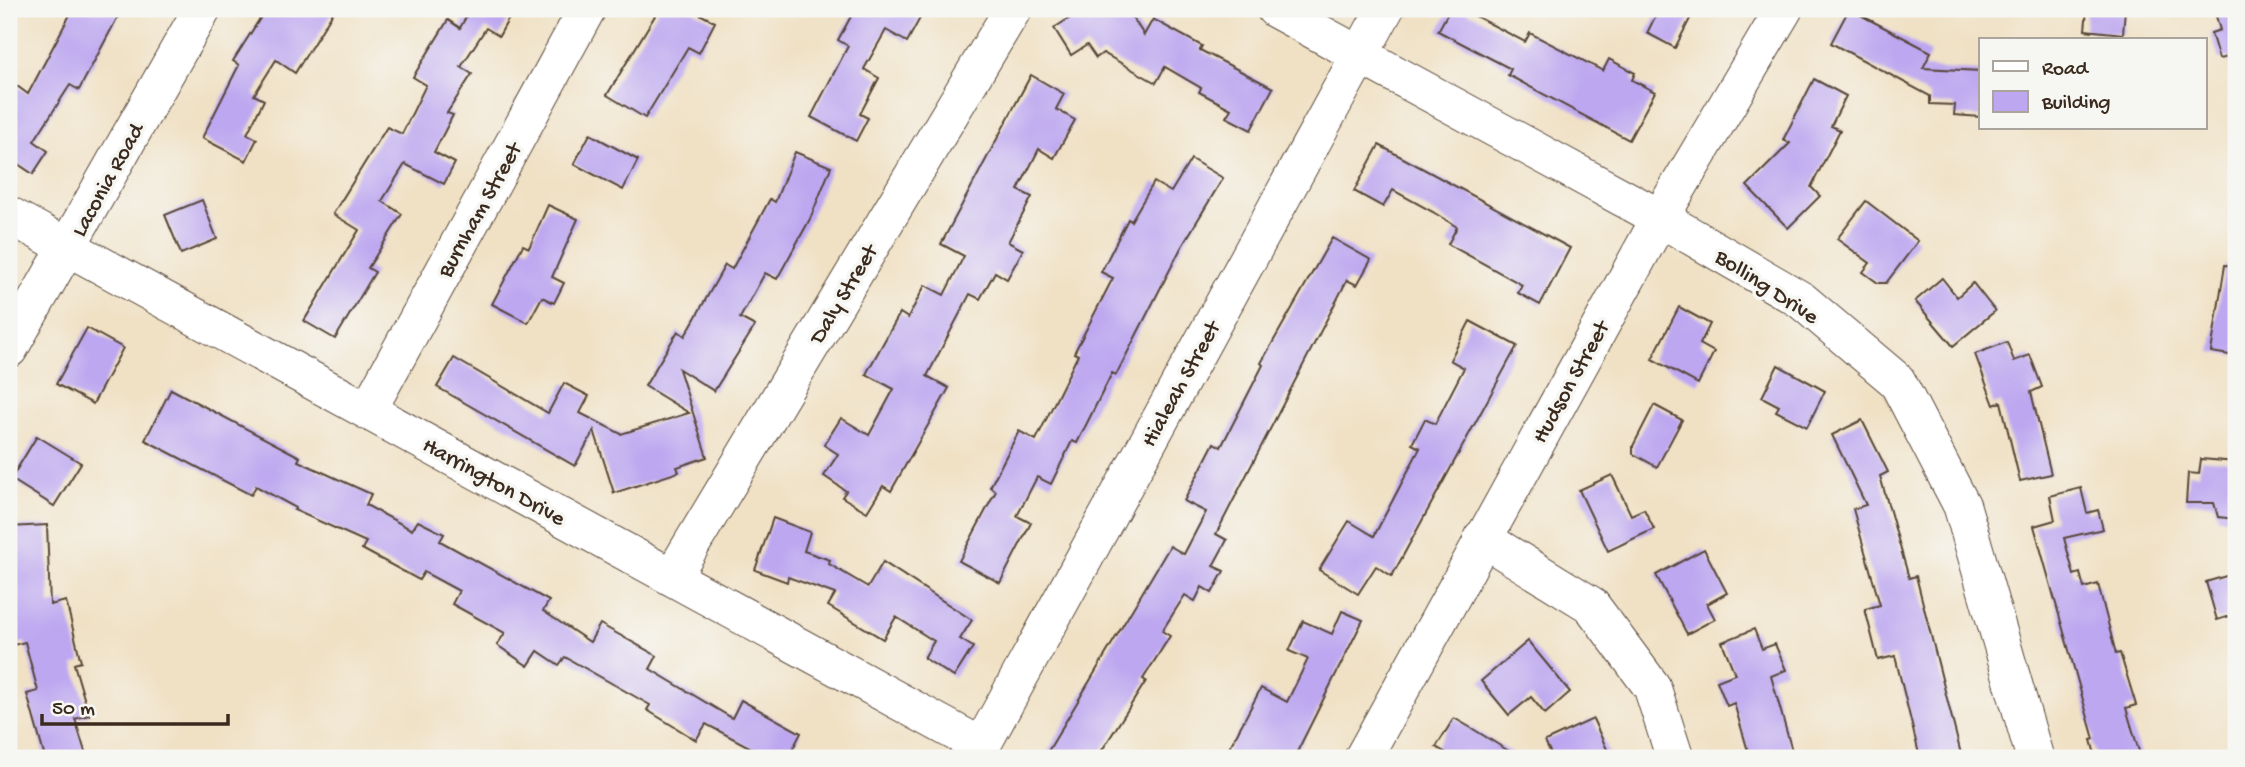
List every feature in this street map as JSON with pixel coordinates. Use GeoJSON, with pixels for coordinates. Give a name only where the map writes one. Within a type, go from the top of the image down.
{"type":"FeatureCollection","features":[{"type":"Feature","properties":{"kind":"street","name":"Laconia Road"},"geometry":{"type":"LineString","coordinates":[[9,349],[202,9]]}},
{"type":"Feature","properties":{"kind":"street","name":"Burnham Street"},"geometry":{"type":"LineString","coordinates":[[368,410],[587,9]]}},
{"type":"Feature","properties":{"kind":"street","name":"Daly Street"},"geometry":{"type":"LineString","coordinates":[[672,576],[1013,9]]}},
{"type":"Feature","properties":{"kind":"street","name":"Bolling Drive"},"geometry":{"type":"LineString","coordinates":[[1275,9],[1660,218],[1801,300],[1897,381],[1962,506],[2035,758]]}},
{"type":"Feature","properties":{"kind":"street","name":"Hialeah Street"},"geometry":{"type":"LineString","coordinates":[[978,752],[1385,9]]}},
{"type":"Feature","properties":{"kind":"street","name":"Hudson Street"},"geometry":{"type":"LineString","coordinates":[[1363,758],[1660,218],[1784,9]]}},
{"type":"Feature","properties":{"kind":"street","name":"Harrington Drive"},"geometry":{"type":"LineString","coordinates":[[9,215],[69,245],[672,576],[978,752]]}},
{"type":"Feature","properties":{"kind":"street"},"geometry":{"type":"LineString","coordinates":[[1482,538],[1591,605],[1652,687],[1675,758]]}},
{"type":"Feature","properties":{"kind":"building"},"geometry":{"type":"Polygon","coordinates":[[[73,9],[122,9],[79,90],[70,85],[34,141],[48,151],[33,174],[9,158],[9,99],[17,86],[28,94],[73,9]]]}},
{"type":"Feature","properties":{"kind":"building"},"geometry":{"type":"Polygon","coordinates":[[[266,9],[335,9],[295,73],[276,60],[254,95],[264,100],[247,134],[257,139],[246,161],[202,138],[239,65],[233,61],[266,9]]]}},
{"type":"Feature","properties":{"kind":"building"},"geometry":{"type":"Polygon","coordinates":[[[451,9],[514,9],[499,36],[486,28],[461,67],[472,74],[447,113],[453,115],[434,152],[455,163],[444,184],[405,164],[382,201],[402,214],[368,268],[375,272],[335,339],[304,321],[359,230],[333,214],[387,127],[402,134],[426,85],[413,77],[448,20],[460,28],[466,17],[451,9]]]}},
{"type":"Feature","properties":{"kind":"building"},"geometry":{"type":"Polygon","coordinates":[[[659,9],[690,9],[715,22],[699,53],[688,47],[645,118],[607,95],[659,9]]]}},
{"type":"Feature","properties":{"kind":"building"},"geometry":{"type":"Polygon","coordinates":[[[849,9],[925,9],[907,42],[886,30],[864,69],[879,78],[860,114],[868,118],[856,141],[811,117],[848,46],[838,40],[854,11],[849,9]]]}},
{"type":"Feature","properties":{"kind":"building"},"geometry":{"type":"Polygon","coordinates":[[[1084,9],[1127,9],[1144,35],[1153,19],[1202,46],[1200,50],[1273,88],[1251,130],[1226,117],[1231,109],[1199,92],[1201,88],[1165,67],[1156,83],[1103,53],[1096,58],[1087,45],[1071,55],[1054,28],[1084,9]]]}},
{"type":"Feature","properties":{"kind":"building"},"geometry":{"type":"Polygon","coordinates":[[[1450,9],[1462,9],[1525,42],[1530,33],[1603,71],[1609,59],[1635,73],[1632,80],[1655,92],[1629,140],[1508,75],[1511,69],[1438,31],[1450,9]]]}},
{"type":"Feature","properties":{"kind":"building"},"geometry":{"type":"Polygon","coordinates":[[[1659,9],[1695,9],[1675,48],[1647,33],[1659,9]]]}},
{"type":"Feature","properties":{"kind":"building"},"geometry":{"type":"Polygon","coordinates":[[[1849,9],[1931,52],[1923,68],[1979,71],[1979,117],[1954,115],[1955,105],[1930,104],[1930,96],[1831,43],[1849,9]]]}},
{"type":"Feature","properties":{"kind":"building"},"geometry":{"type":"Polygon","coordinates":[[[2087,9],[2125,9],[2123,34],[2085,30],[2087,9]]]}},
{"type":"Feature","properties":{"kind":"building"},"geometry":{"type":"Polygon","coordinates":[[[2214,9],[2236,9],[2236,65],[2231,66],[2228,57],[2219,59],[2211,33],[2220,30],[2214,9]]]}},
{"type":"Feature","properties":{"kind":"building"},"geometry":{"type":"Polygon","coordinates":[[[1031,75],[1064,94],[1056,109],[1075,120],[1054,158],[1039,149],[1018,190],[1032,197],[1008,242],[1023,250],[1007,279],[995,272],[980,299],[970,294],[927,376],[949,388],[891,491],[883,486],[867,512],[842,497],[846,491],[824,476],[838,454],[824,445],[841,418],[869,435],[894,389],[866,374],[900,313],[908,318],[925,285],[944,295],[964,256],[941,244],[1031,75]]]}},
{"type":"Feature","properties":{"kind":"building"},"geometry":{"type":"Polygon","coordinates":[[[1814,79],[1846,96],[1831,126],[1840,130],[1811,187],[1820,196],[1788,228],[1747,186],[1790,143],[1783,140],[1814,79]]]}},
{"type":"Feature","properties":{"kind":"building"},"geometry":{"type":"Polygon","coordinates":[[[590,134],[638,160],[623,190],[574,164],[590,134]]]}},
{"type":"Feature","properties":{"kind":"building"},"geometry":{"type":"Polygon","coordinates":[[[1379,145],[1570,248],[1540,305],[1518,293],[1522,285],[1448,244],[1457,227],[1433,212],[1393,190],[1383,207],[1354,191],[1379,145]]]}},
{"type":"Feature","properties":{"kind":"building"},"geometry":{"type":"Polygon","coordinates":[[[795,152],[831,167],[810,219],[777,279],[765,273],[740,318],[755,326],[714,391],[679,369],[707,457],[677,467],[679,472],[614,493],[594,430],[575,466],[437,387],[454,358],[548,413],[564,383],[589,396],[580,413],[621,434],[689,413],[645,386],[678,331],[685,336],[725,265],[732,269],[770,199],[775,202],[795,152]]]}},
{"type":"Feature","properties":{"kind":"building"},"geometry":{"type":"Polygon","coordinates":[[[1191,159],[1223,178],[1181,248],[1116,375],[1112,373],[1077,443],[1072,441],[1051,484],[1037,477],[1017,516],[1031,523],[1000,583],[959,561],[996,491],[990,487],[1019,431],[1036,440],[1078,355],[1074,353],[1113,278],[1101,272],[1128,219],[1131,221],[1154,182],[1171,192],[1191,159]]]}},
{"type":"Feature","properties":{"kind":"building"},"geometry":{"type":"Polygon","coordinates":[[[202,200],[217,239],[181,254],[165,215],[202,200]]]}},
{"type":"Feature","properties":{"kind":"building"},"geometry":{"type":"Polygon","coordinates":[[[1866,201],[1918,241],[1886,283],[1878,283],[1863,272],[1870,263],[1837,239],[1866,201]]]}},
{"type":"Feature","properties":{"kind":"building"},"geometry":{"type":"Polygon","coordinates":[[[548,205],[578,219],[552,277],[564,283],[554,303],[542,297],[528,323],[492,304],[523,245],[529,248],[548,205]]]}},
{"type":"Feature","properties":{"kind":"building"},"geometry":{"type":"Polygon","coordinates":[[[1332,238],[1371,260],[1357,285],[1347,280],[1216,534],[1227,540],[1213,566],[1224,571],[1212,593],[1202,587],[1195,601],[1185,595],[1162,631],[1170,636],[1143,679],[1146,681],[1097,758],[1044,758],[1170,546],[1184,554],[1206,512],[1184,501],[1214,443],[1221,447],[1263,365],[1261,363],[1332,238]]]}},
{"type":"Feature","properties":{"kind":"building"},"geometry":{"type":"Polygon","coordinates":[[[2225,265],[2236,266],[2236,356],[2211,352],[2225,265]]]}},
{"type":"Feature","properties":{"kind":"building"},"geometry":{"type":"Polygon","coordinates":[[[1942,278],[1957,297],[1973,283],[1995,311],[1953,346],[1915,301],[1942,278]]]}},
{"type":"Feature","properties":{"kind":"building"},"geometry":{"type":"Polygon","coordinates":[[[1679,307],[1710,324],[1700,344],[1714,352],[1698,384],[1652,359],[1679,307]]]}},
{"type":"Feature","properties":{"kind":"building"},"geometry":{"type":"Polygon","coordinates":[[[1470,321],[1517,346],[1392,576],[1376,566],[1358,594],[1319,570],[1349,521],[1374,536],[1420,448],[1412,444],[1425,419],[1435,424],[1464,368],[1450,360],[1470,321]]]}},
{"type":"Feature","properties":{"kind":"building"},"geometry":{"type":"Polygon","coordinates":[[[87,328],[123,348],[93,404],[56,384],[87,328]]]}},
{"type":"Feature","properties":{"kind":"building"},"geometry":{"type":"Polygon","coordinates":[[[2007,342],[2014,361],[2030,355],[2042,387],[2031,392],[2051,474],[2020,481],[2001,402],[1994,405],[1975,354],[2007,342]]]}},
{"type":"Feature","properties":{"kind":"building"},"geometry":{"type":"Polygon","coordinates":[[[1778,365],[1825,391],[1807,427],[1776,411],[1779,406],[1762,397],[1778,365]]]}},
{"type":"Feature","properties":{"kind":"building"},"geometry":{"type":"Polygon","coordinates":[[[171,389],[300,457],[298,461],[371,494],[366,505],[412,530],[418,521],[444,534],[440,541],[549,601],[543,611],[590,642],[600,624],[657,656],[650,669],[732,718],[741,700],[801,733],[788,758],[770,758],[706,724],[696,740],[647,710],[650,705],[565,657],[559,665],[538,651],[528,666],[497,645],[505,633],[452,604],[459,591],[424,572],[419,580],[362,549],[366,542],[294,510],[296,508],[256,486],[251,495],[145,440],[171,389]]]}},
{"type":"Feature","properties":{"kind":"building"},"geometry":{"type":"Polygon","coordinates":[[[1654,405],[1682,420],[1657,467],[1633,454],[1633,446],[1654,405]]]}},
{"type":"Feature","properties":{"kind":"building"},"geometry":{"type":"Polygon","coordinates":[[[1862,420],[1888,472],[1880,476],[1909,578],[1916,576],[1962,758],[1920,758],[1895,656],[1878,660],[1865,609],[1880,605],[1853,509],[1866,505],[1832,435],[1862,420]]]}},
{"type":"Feature","properties":{"kind":"building"},"geometry":{"type":"Polygon","coordinates":[[[37,436],[81,463],[54,506],[11,479],[37,436]]]}},
{"type":"Feature","properties":{"kind":"building"},"geometry":{"type":"Polygon","coordinates":[[[2201,459],[2236,462],[2236,519],[2218,517],[2214,503],[2186,503],[2188,473],[2199,474],[2201,459]]]}},
{"type":"Feature","properties":{"kind":"building"},"geometry":{"type":"Polygon","coordinates":[[[1612,475],[1631,515],[1644,509],[1654,529],[1608,551],[1579,490],[1612,475]]]}},
{"type":"Feature","properties":{"kind":"building"},"geometry":{"type":"Polygon","coordinates":[[[2081,488],[2087,513],[2098,510],[2103,529],[2064,538],[2074,575],[2080,573],[2084,588],[2098,584],[2116,654],[2120,653],[2136,705],[2126,708],[2141,758],[2096,758],[2091,740],[2094,739],[2034,526],[2055,520],[2050,496],[2081,488]]]}},
{"type":"Feature","properties":{"kind":"building"},"geometry":{"type":"Polygon","coordinates":[[[773,518],[810,532],[804,551],[830,560],[829,564],[868,587],[883,562],[972,620],[960,639],[973,647],[954,677],[924,658],[934,641],[896,617],[883,639],[828,606],[835,594],[788,577],[787,582],[755,570],[773,518]]]}},
{"type":"Feature","properties":{"kind":"building"},"geometry":{"type":"Polygon","coordinates":[[[47,525],[50,605],[66,601],[81,662],[74,664],[89,715],[75,719],[86,755],[73,758],[45,758],[27,694],[38,691],[25,642],[9,646],[9,527],[47,525]]]}},
{"type":"Feature","properties":{"kind":"building"},"geometry":{"type":"Polygon","coordinates":[[[1704,549],[1727,593],[1707,604],[1715,619],[1687,634],[1656,575],[1704,549]]]}},
{"type":"Feature","properties":{"kind":"building"},"geometry":{"type":"Polygon","coordinates":[[[2236,573],[2236,614],[2217,620],[2206,582],[2236,573]]]}},
{"type":"Feature","properties":{"kind":"building"},"geometry":{"type":"Polygon","coordinates":[[[1342,611],[1363,620],[1294,758],[1224,758],[1261,688],[1287,702],[1308,659],[1289,651],[1303,621],[1332,634],[1342,611]]]}},
{"type":"Feature","properties":{"kind":"building"},"geometry":{"type":"Polygon","coordinates":[[[1754,629],[1762,649],[1775,644],[1786,670],[1771,676],[1794,758],[1750,758],[1734,703],[1727,706],[1717,681],[1735,674],[1722,642],[1754,629]]]}},
{"type":"Feature","properties":{"kind":"building"},"geometry":{"type":"Polygon","coordinates":[[[1528,641],[1570,692],[1545,714],[1531,697],[1509,715],[1481,681],[1528,641]]]}},
{"type":"Feature","properties":{"kind":"building"},"geometry":{"type":"Polygon","coordinates":[[[1454,718],[1520,758],[1455,758],[1436,747],[1454,718]]]}},
{"type":"Feature","properties":{"kind":"building"},"geometry":{"type":"Polygon","coordinates":[[[1593,719],[1611,758],[1553,758],[1545,741],[1593,719]]]}}]}
